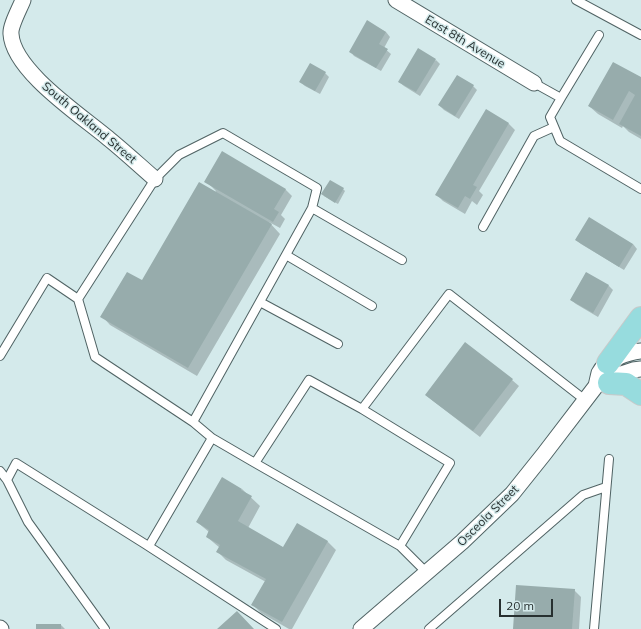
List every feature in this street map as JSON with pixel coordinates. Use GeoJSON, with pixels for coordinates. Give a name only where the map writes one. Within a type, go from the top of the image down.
{"type":"FeatureCollection","features":[{"type":"Feature","properties":{"kind":"main road"},"geometry":{"type":"LineString","coordinates":[[641,318],[604,377],[626,384],[641,394]]}},
{"type":"Feature","properties":{"kind":"street","name":"South Oakland Street"},"geometry":{"type":"LineString","coordinates":[[23,0],[10,32],[12,44],[27,68],[56,98],[110,139],[155,180]]}},
{"type":"Feature","properties":{"kind":"street","name":"East 8th Avenue"},"geometry":{"type":"LineString","coordinates":[[396,0],[534,83]]}},
{"type":"Feature","properties":{"kind":"street","name":"Osceola Street"},"geometry":{"type":"LineString","coordinates":[[367,627],[462,542],[512,494],[621,356],[641,351]]}},
{"type":"Feature","properties":{"kind":"street","name":"Osceola Street"},"geometry":{"type":"LineString","coordinates":[[604,377],[641,369]]}},
{"type":"Feature","properties":{"kind":"lane"},"geometry":{"type":"LineString","coordinates":[[576,0],[641,35]]}},
{"type":"Feature","properties":{"kind":"lane"},"geometry":{"type":"LineString","coordinates":[[599,35],[550,117],[560,141],[641,189]]}},
{"type":"Feature","properties":{"kind":"lane"},"geometry":{"type":"LineString","coordinates":[[534,83],[561,98]]}},
{"type":"Feature","properties":{"kind":"lane"},"geometry":{"type":"LineString","coordinates":[[483,227],[534,136],[554,128]]}},
{"type":"Feature","properties":{"kind":"lane"},"geometry":{"type":"LineString","coordinates":[[78,299],[155,180],[179,155],[223,133],[317,188],[312,208],[193,422]]}},
{"type":"Feature","properties":{"kind":"lane"},"geometry":{"type":"LineString","coordinates":[[312,208],[402,260]]}},
{"type":"Feature","properties":{"kind":"lane"},"geometry":{"type":"LineString","coordinates":[[286,255],[372,306]]}},
{"type":"Feature","properties":{"kind":"lane"},"geometry":{"type":"LineString","coordinates":[[0,356],[47,278],[78,299],[95,357],[193,422],[212,438],[400,546],[427,573]]}},
{"type":"Feature","properties":{"kind":"lane"},"geometry":{"type":"LineString","coordinates":[[362,409],[449,294],[585,400]]}},
{"type":"Feature","properties":{"kind":"lane"},"geometry":{"type":"LineString","coordinates":[[260,302],[338,344]]}},
{"type":"Feature","properties":{"kind":"lane"},"geometry":{"type":"LineString","coordinates":[[255,463],[309,380],[362,409],[450,463],[400,546]]}},
{"type":"Feature","properties":{"kind":"lane"},"geometry":{"type":"LineString","coordinates":[[149,546],[212,438]]}},
{"type":"Feature","properties":{"kind":"lane"},"geometry":{"type":"LineString","coordinates":[[594,629],[609,459]]}},
{"type":"Feature","properties":{"kind":"lane"},"geometry":{"type":"LineString","coordinates":[[8,480],[16,463],[149,546],[276,629]]}},
{"type":"Feature","properties":{"kind":"lane"},"geometry":{"type":"LineString","coordinates":[[0,470],[8,480],[28,522],[105,629]]}},
{"type":"Feature","properties":{"kind":"lane"},"geometry":{"type":"LineString","coordinates":[[429,629],[583,495],[606,488]]}},
{"type":"Feature","properties":{"kind":"building"},"geometry":{"type":"Polygon","coordinates":[[[367,20],[386,32],[379,44],[388,49],[376,68],[349,52],[367,20]]]}},
{"type":"Feature","properties":{"kind":"building"},"geometry":{"type":"Polygon","coordinates":[[[418,48],[436,59],[416,92],[398,82],[418,48]]]}},
{"type":"Feature","properties":{"kind":"building"},"geometry":{"type":"Polygon","coordinates":[[[613,62],[641,77],[641,136],[619,124],[635,95],[629,91],[613,120],[588,106],[613,62]]]}},
{"type":"Feature","properties":{"kind":"building"},"geometry":{"type":"Polygon","coordinates":[[[310,63],[326,72],[315,91],[299,82],[310,63]]]}},
{"type":"Feature","properties":{"kind":"building"},"geometry":{"type":"Polygon","coordinates":[[[457,75],[474,85],[455,116],[438,105],[457,75]]]}},
{"type":"Feature","properties":{"kind":"building"},"geometry":{"type":"Polygon","coordinates":[[[486,109],[509,123],[473,185],[477,187],[470,199],[465,196],[458,208],[435,195],[486,109]]]}},
{"type":"Feature","properties":{"kind":"building"},"geometry":{"type":"Polygon","coordinates":[[[222,151],[286,189],[274,209],[279,212],[273,222],[204,182],[222,151]]]}},
{"type":"Feature","properties":{"kind":"building"},"geometry":{"type":"Polygon","coordinates":[[[330,180],[344,188],[335,203],[321,194],[330,180]]]}},
{"type":"Feature","properties":{"kind":"building"},"geometry":{"type":"Polygon","coordinates":[[[199,182],[272,224],[188,368],[100,317],[127,272],[142,280],[199,182]]]}},
{"type":"Feature","properties":{"kind":"building"},"geometry":{"type":"Polygon","coordinates":[[[589,217],[633,244],[619,267],[575,240],[589,217]]]}},
{"type":"Feature","properties":{"kind":"building"},"geometry":{"type":"Polygon","coordinates":[[[586,272],[609,285],[593,313],[570,300],[586,272]]]}},
{"type":"Feature","properties":{"kind":"building"},"geometry":{"type":"Polygon","coordinates":[[[465,342],[513,379],[473,431],[425,395],[465,342]]]}},
{"type":"Feature","properties":{"kind":"building"},"geometry":{"type":"Polygon","coordinates":[[[222,477],[252,496],[238,521],[283,547],[297,523],[328,541],[282,622],[251,605],[266,579],[216,552],[220,545],[206,537],[209,530],[196,522],[222,477]]]}},
{"type":"Feature","properties":{"kind":"building"},"geometry":{"type":"Polygon","coordinates":[[[516,585],[575,589],[572,629],[513,629],[516,585]]]}},
{"type":"Feature","properties":{"kind":"building"},"geometry":{"type":"Polygon","coordinates":[[[237,611],[254,629],[217,629],[237,611]]]}},
{"type":"Feature","properties":{"kind":"building"},"geometry":{"type":"Polygon","coordinates":[[[36,624],[61,624],[61,629],[36,629],[36,624]]]}}]}
